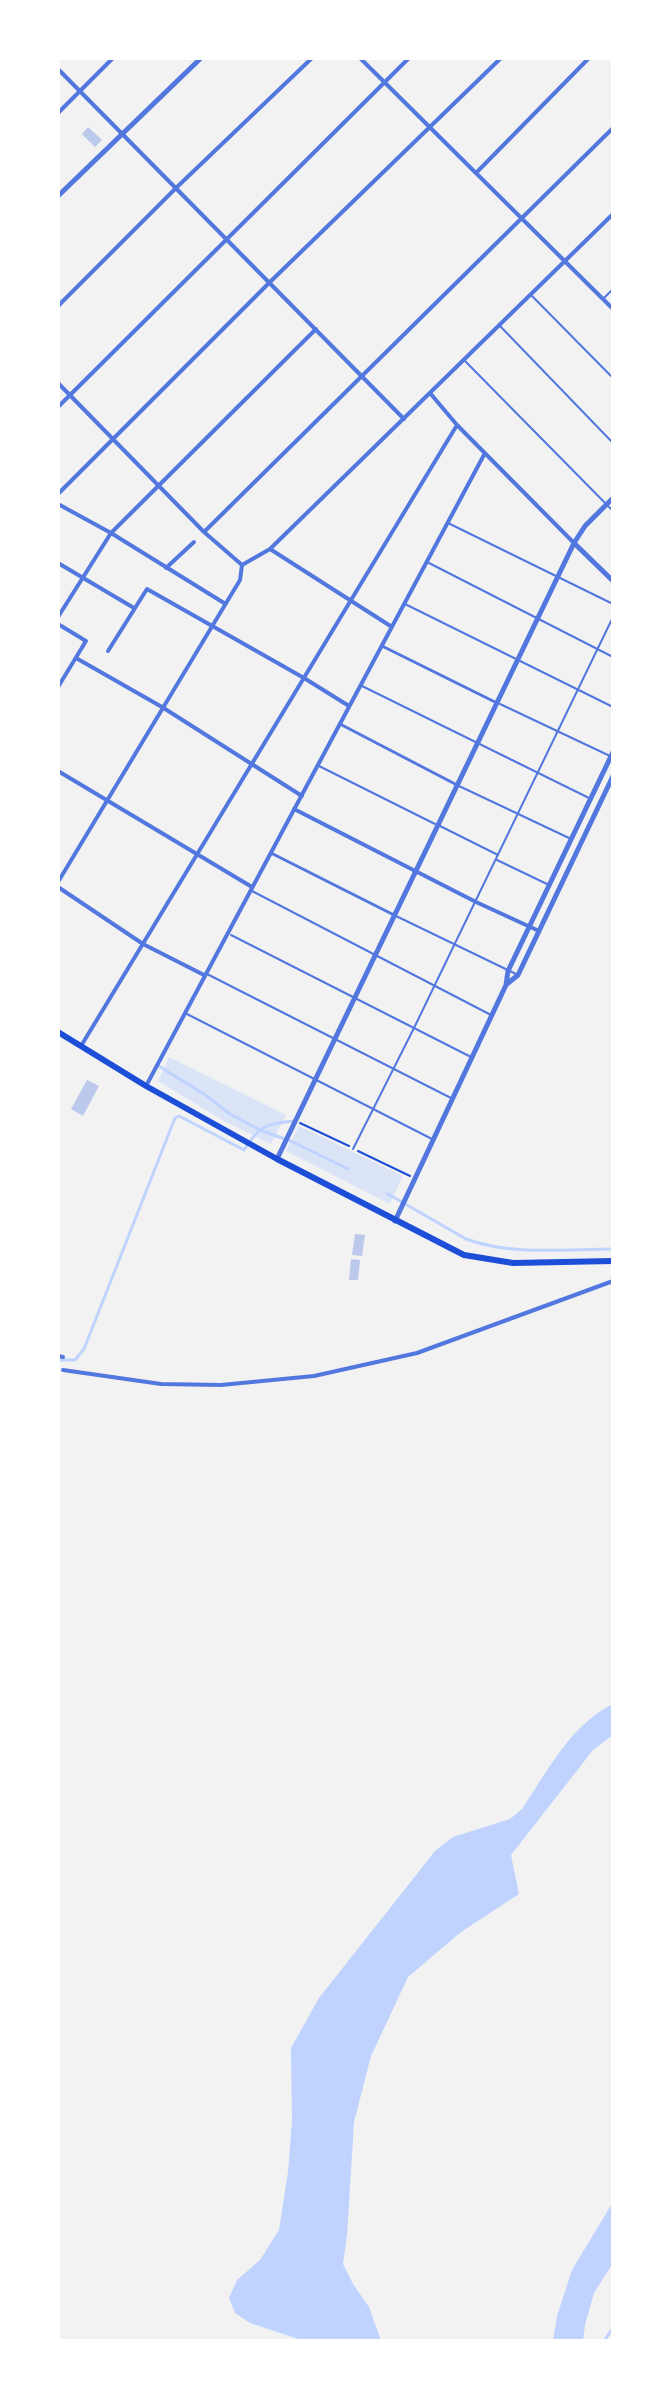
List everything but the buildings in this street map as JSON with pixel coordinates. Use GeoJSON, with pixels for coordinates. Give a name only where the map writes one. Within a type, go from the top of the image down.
{"type":"FeatureCollection","features":[{"type":"Feature","properties":{"kind":"main road"},"geometry":{"type":"LineString","coordinates":[[58,1032],[252,1146],[464,1255],[513,1263],[613,1261]]}},
{"type":"Feature","properties":{"kind":"street"},"geometry":{"type":"LineString","coordinates":[[58,113],[113,58]]}},
{"type":"Feature","properties":{"kind":"street"},"geometry":{"type":"LineString","coordinates":[[58,196],[201,58]]}},
{"type":"Feature","properties":{"kind":"street"},"geometry":{"type":"LineString","coordinates":[[58,306],[312,58]]}},
{"type":"Feature","properties":{"kind":"street"},"geometry":{"type":"LineString","coordinates":[[360,58],[613,309]]}},
{"type":"Feature","properties":{"kind":"street"},"geometry":{"type":"LineString","coordinates":[[58,407],[409,58]]}},
{"type":"Feature","properties":{"kind":"street"},"geometry":{"type":"LineString","coordinates":[[58,494],[501,58]]}},
{"type":"Feature","properties":{"kind":"street"},"geometry":{"type":"LineString","coordinates":[[476,174],[589,58]]}},
{"type":"Feature","properties":{"kind":"street"},"geometry":{"type":"LineString","coordinates":[[58,69],[404,419]]}},
{"type":"Feature","properties":{"kind":"street"},"geometry":{"type":"LineString","coordinates":[[204,532],[613,128]]}},
{"type":"Feature","properties":{"kind":"street"},"geometry":{"type":"LineString","coordinates":[[242,565],[270,549],[613,214]]}},
{"type":"Feature","properties":{"kind":"street"},"geometry":{"type":"LineString","coordinates":[[58,617],[111,533],[316,329]]}},
{"type":"Feature","properties":{"kind":"street"},"geometry":{"type":"LineString","coordinates":[[58,383],[204,532],[242,565]]}},
{"type":"Feature","properties":{"kind":"street"},"geometry":{"type":"LineString","coordinates":[[430,393],[457,425],[613,581]]}},
{"type":"Feature","properties":{"kind":"street"},"geometry":{"type":"LineString","coordinates":[[81,1046],[457,425]]}},
{"type":"Feature","properties":{"kind":"street"},"geometry":{"type":"LineString","coordinates":[[146,1086],[485,453]]}},
{"type":"Feature","properties":{"kind":"street"},"geometry":{"type":"LineString","coordinates":[[277,1159],[574,543],[585,526],[613,498]]}},
{"type":"Feature","properties":{"kind":"street"},"geometry":{"type":"LineString","coordinates":[[58,504],[225,604]]}},
{"type":"Feature","properties":{"kind":"street"},"geometry":{"type":"LineString","coordinates":[[166,568],[194,542]]}},
{"type":"Feature","properties":{"kind":"street"},"geometry":{"type":"LineString","coordinates":[[270,549],[392,627]]}},
{"type":"Feature","properties":{"kind":"street"},"geometry":{"type":"LineString","coordinates":[[58,563],[134,608]]}},
{"type":"Feature","properties":{"kind":"street"},"geometry":{"type":"LineString","coordinates":[[206,974],[203,976],[143,944],[58,884],[240,580],[242,565]]}},
{"type":"Feature","properties":{"kind":"street"},"geometry":{"type":"LineString","coordinates":[[108,651],[147,589],[349,706]]}},
{"type":"Feature","properties":{"kind":"street"},"geometry":{"type":"LineString","coordinates":[[58,624],[86,641],[58,687]]}},
{"type":"Feature","properties":{"kind":"street"},"geometry":{"type":"LineString","coordinates":[[382,646],[497,703]]}},
{"type":"Feature","properties":{"kind":"street"},"geometry":{"type":"LineString","coordinates":[[76,658],[162,707],[302,796]]}},
{"type":"Feature","properties":{"kind":"street"},"geometry":{"type":"LineString","coordinates":[[340,724],[457,785]]}},
{"type":"Feature","properties":{"kind":"street"},"geometry":{"type":"LineString","coordinates":[[395,1221],[506,985],[508,971],[612,755]]}},
{"type":"Feature","properties":{"kind":"street"},"geometry":{"type":"LineString","coordinates":[[58,771],[252,889]]}},
{"type":"Feature","properties":{"kind":"street"},"geometry":{"type":"LineString","coordinates":[[506,985],[518,975],[613,776]]}},
{"type":"Feature","properties":{"kind":"street"},"geometry":{"type":"LineString","coordinates":[[294,809],[539,931]]}},
{"type":"Feature","properties":{"kind":"street"},"geometry":{"type":"LineString","coordinates":[[271,853],[394,915]]}},
{"type":"Feature","properties":{"kind":"street"},"geometry":{"type":"LineString","coordinates":[[63,1370],[161,1384],[206,1385],[314,1376],[417,1353],[613,1281]]}},
{"type":"Feature","properties":{"kind":"lane"},"geometry":{"type":"LineString","coordinates":[[603,299],[613,289]]}},
{"type":"Feature","properties":{"kind":"lane"},"geometry":{"type":"LineString","coordinates":[[531,295],[613,378]]}},
{"type":"Feature","properties":{"kind":"lane"},"geometry":{"type":"LineString","coordinates":[[499,325],[613,443]]}},
{"type":"Feature","properties":{"kind":"lane"},"geometry":{"type":"LineString","coordinates":[[463,360],[613,511]]}},
{"type":"Feature","properties":{"kind":"lane"},"geometry":{"type":"LineString","coordinates":[[447,523],[613,604]]}},
{"type":"Feature","properties":{"kind":"lane"},"geometry":{"type":"LineString","coordinates":[[427,562],[613,657]]}},
{"type":"Feature","properties":{"kind":"lane"},"geometry":{"type":"LineString","coordinates":[[404,603],[613,707]]}},
{"type":"Feature","properties":{"kind":"lane"},"geometry":{"type":"LineString","coordinates":[[353,1149],[613,617]]}},
{"type":"Feature","properties":{"kind":"lane"},"geometry":{"type":"LineString","coordinates":[[360,685],[590,799]]}},
{"type":"Feature","properties":{"kind":"lane"},"geometry":{"type":"LineString","coordinates":[[497,703],[612,755]]}},
{"type":"Feature","properties":{"kind":"lane"},"geometry":{"type":"LineString","coordinates":[[317,766],[498,855]]}},
{"type":"Feature","properties":{"kind":"lane"},"geometry":{"type":"LineString","coordinates":[[457,785],[581,842]]}},
{"type":"Feature","properties":{"kind":"lane"},"geometry":{"type":"LineString","coordinates":[[496,860],[550,885]]}},
{"type":"Feature","properties":{"kind":"lane"},"geometry":{"type":"LineString","coordinates":[[252,889],[492,1015]]}},
{"type":"Feature","properties":{"kind":"lane"},"geometry":{"type":"LineString","coordinates":[[394,915],[518,975]]}},
{"type":"Feature","properties":{"kind":"lane"},"geometry":{"type":"LineString","coordinates":[[228,933],[472,1058]]}},
{"type":"Feature","properties":{"kind":"lane"},"geometry":{"type":"LineString","coordinates":[[206,974],[452,1098]]}},
{"type":"Feature","properties":{"kind":"lane"},"geometry":{"type":"LineString","coordinates":[[185,1013],[433,1139]]}},
{"type":"Feature","properties":{"kind":"shaded area"},"geometry":{"type":"Polygon","coordinates":[[[169,1057],[286,1115],[271,1144],[224,1121],[158,1081],[169,1057]]]}},
{"type":"Feature","properties":{"kind":"shaded area"},"geometry":{"type":"Polygon","coordinates":[[[299,1126],[403,1176],[390,1204],[286,1151],[299,1126]]]}},
{"type":"Feature","properties":{"kind":"water"},"geometry":{"type":"Polygon","coordinates":[[[613,1704],[613,1735],[593,1750],[511,1855],[519,1894],[461,1932],[408,1977],[371,2056],[354,2122],[343,2264],[369,2307],[381,2341],[304,2341],[250,2323],[235,2313],[229,2298],[237,2280],[260,2260],[279,2230],[292,2121],[291,2048],[319,1998],[435,1851],[453,1837],[510,1819],[522,1809],[572,1736],[613,1704]]]}},
{"type":"Feature","properties":{"kind":"water"},"geometry":{"type":"Polygon","coordinates":[[[613,2202],[613,2263],[594,2293],[583,2341],[553,2341],[557,2316],[572,2270],[613,2202]]]}},
{"type":"Feature","properties":{"kind":"waterway"},"geometry":{"type":"LineString","coordinates":[[157,1065],[230,1114],[348,1169]]}},
{"type":"Feature","properties":{"kind":"waterway"},"geometry":{"type":"LineString","coordinates":[[58,1360],[75,1360],[84,1349],[175,1118],[179,1116],[244,1150],[264,1127],[295,1121]]}},
{"type":"Feature","properties":{"kind":"waterway"},"geometry":{"type":"LineString","coordinates":[[388,1194],[466,1239],[484,1244],[539,1250],[613,1249]]}},
{"type":"Feature","properties":{"kind":"waterway"},"geometry":{"type":"LineString","coordinates":[[604,2341],[613,2328]]}}]}
